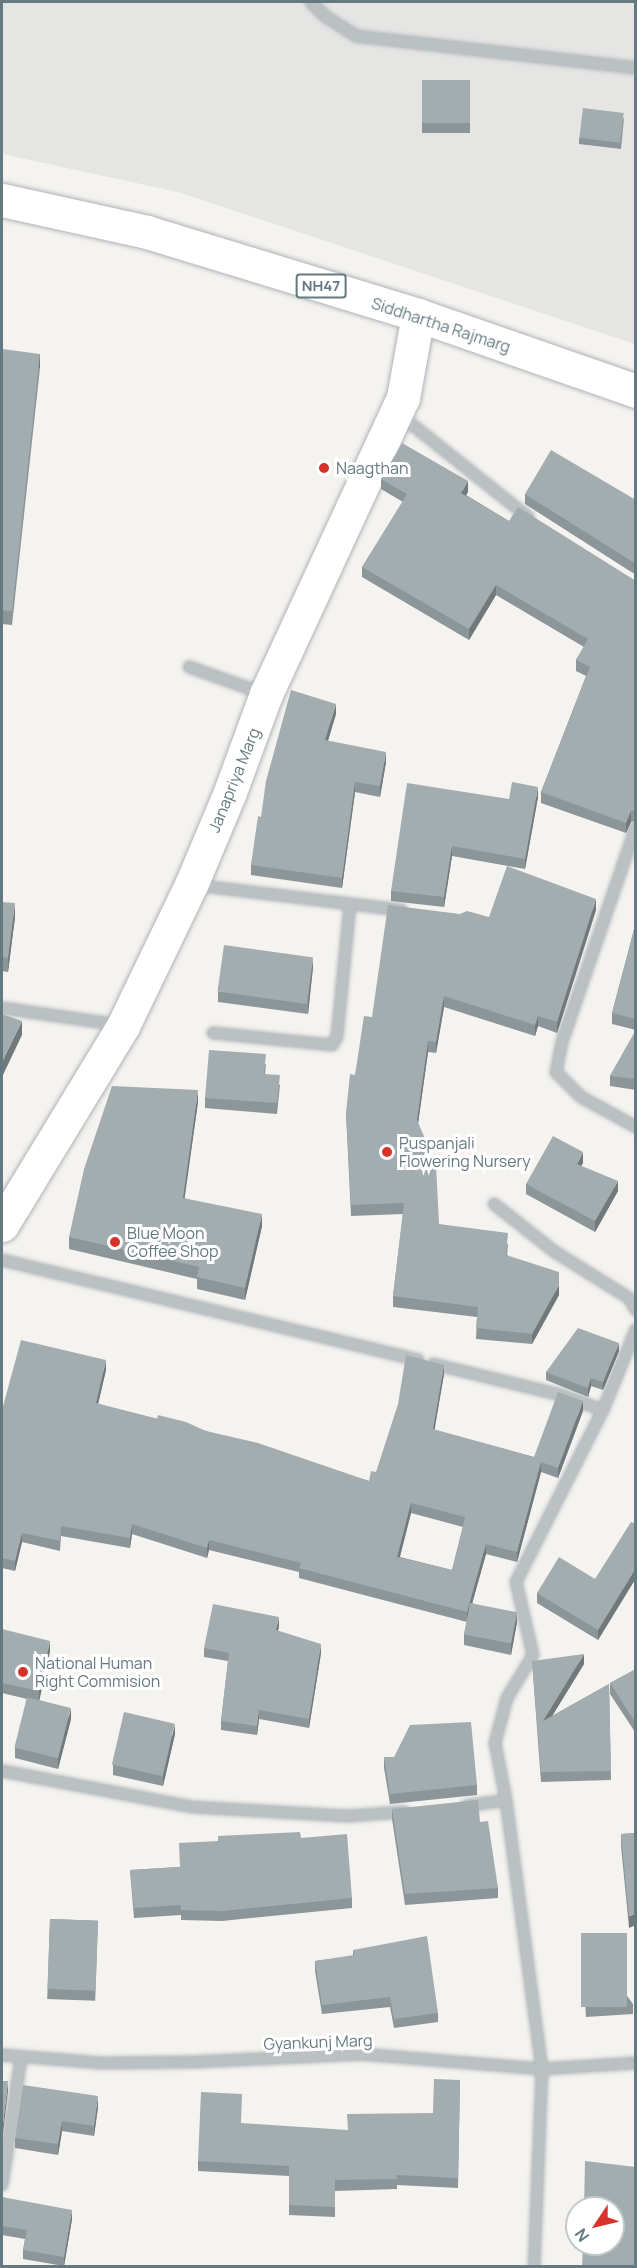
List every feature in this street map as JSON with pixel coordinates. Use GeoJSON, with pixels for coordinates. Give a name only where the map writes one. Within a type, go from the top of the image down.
{"type":"FeatureCollection","features":[{"type":"Feature","properties":{"kind":"main road","name":"Siddhartha Rajmarg"},"geometry":{"type":"LineString","coordinates":[[2,200],[147,232],[418,315],[636,391]]}},
{"type":"Feature","properties":{"kind":"main road","name":"Janapriya Marg"},"geometry":{"type":"LineString","coordinates":[[2,1225],[123,1026],[191,885],[230,792],[266,694],[403,398],[418,315]]}},
{"type":"Feature","properties":{"kind":"street"},"geometry":{"type":"LineString","coordinates":[[311,2],[326,17],[356,36],[636,68]]}},
{"type":"Feature","properties":{"kind":"street"},"geometry":{"type":"LineString","coordinates":[[396,411],[537,522]]}},
{"type":"Feature","properties":{"kind":"street"},"geometry":{"type":"LineString","coordinates":[[189,667],[266,694]]}},
{"type":"Feature","properties":{"kind":"street"},"geometry":{"type":"LineString","coordinates":[[636,827],[562,1042],[556,1072],[581,1096],[636,1127]]}},
{"type":"Feature","properties":{"kind":"street"},"geometry":{"type":"LineString","coordinates":[[191,885],[417,912]]}},
{"type":"Feature","properties":{"kind":"street"},"geometry":{"type":"LineString","coordinates":[[213,1033],[332,1045],[337,1037],[350,904]]}},
{"type":"Feature","properties":{"kind":"street"},"geometry":{"type":"LineString","coordinates":[[2,1008],[123,1026]]}},
{"type":"Feature","properties":{"kind":"street"},"geometry":{"type":"LineString","coordinates":[[494,1203],[555,1252],[629,1298],[636,1310]]}},
{"type":"Feature","properties":{"kind":"street"},"geometry":{"type":"LineString","coordinates":[[2,1260],[561,1395],[603,1410]]}},
{"type":"Feature","properties":{"kind":"street"},"geometry":{"type":"LineString","coordinates":[[534,2266],[542,2069],[507,1800],[495,1743],[507,1698],[533,1655],[516,1582],[603,1410],[636,1329]]}},
{"type":"Feature","properties":{"kind":"street"},"geometry":{"type":"LineString","coordinates":[[2,1771],[192,1807],[347,1816],[421,1811]]}},
{"type":"Feature","properties":{"kind":"street"},"geometry":{"type":"LineString","coordinates":[[453,1807],[507,1800]]}},
{"type":"Feature","properties":{"kind":"street","name":"Gyankunj Marg"},"geometry":{"type":"LineString","coordinates":[[2,2055],[21,2058],[193,2062],[360,2054],[542,2069],[636,2063]]}},
{"type":"Feature","properties":{"kind":"street"},"geometry":{"type":"LineString","coordinates":[[2,2185],[21,2058]]}},
{"type":"Feature","properties":{"kind":"shaded area"},"geometry":{"type":"Polygon","coordinates":[[[2,2],[635,2],[635,344],[178,192],[2,154],[2,2]]]}},
{"type":"Feature","properties":{"kind":"building"},"geometry":{"type":"Polygon","coordinates":[[[422,80],[470,80],[470,123],[422,123],[422,80]]]}},
{"type":"Feature","properties":{"kind":"building"},"geometry":{"type":"Polygon","coordinates":[[[583,108],[624,113],[620,143],[579,138],[583,108]]]}},
{"type":"Feature","properties":{"kind":"building"},"geometry":{"type":"Polygon","coordinates":[[[2,349],[40,354],[12,611],[2,610],[2,349]]]}},
{"type":"Feature","properties":{"kind":"building"},"geometry":{"type":"Polygon","coordinates":[[[402,443],[468,481],[461,493],[509,521],[518,507],[636,581],[636,810],[631,811],[626,823],[541,792],[590,667],[576,660],[588,639],[496,585],[469,629],[362,567],[407,494],[381,479],[402,443]]]}},
{"type":"Feature","properties":{"kind":"building"},"geometry":{"type":"Polygon","coordinates":[[[551,450],[636,500],[636,564],[525,494],[551,450]]]}},
{"type":"Feature","properties":{"kind":"building"},"geometry":{"type":"Polygon","coordinates":[[[291,690],[336,704],[325,740],[386,752],[380,786],[355,782],[342,878],[251,865],[266,781],[291,690]]]}},
{"type":"Feature","properties":{"kind":"building"},"geometry":{"type":"Polygon","coordinates":[[[512,782],[538,787],[525,859],[452,846],[444,897],[391,891],[407,783],[509,799],[512,782]]]}},
{"type":"Feature","properties":{"kind":"building"},"geometry":{"type":"Polygon","coordinates":[[[507,866],[596,899],[557,1022],[538,1016],[535,1025],[444,996],[436,1042],[428,1041],[417,1120],[436,1164],[439,1224],[508,1233],[506,1255],[559,1272],[559,1285],[532,1334],[476,1328],[478,1307],[393,1296],[404,1203],[351,1205],[346,1113],[350,1074],[355,1075],[364,1016],[372,1017],[388,905],[460,914],[467,911],[489,917],[507,866]]]}},
{"type":"Feature","properties":{"kind":"building"},"geometry":{"type":"Polygon","coordinates":[[[2,902],[15,903],[8,958],[2,957],[2,902]]]}},
{"type":"Feature","properties":{"kind":"building"},"geometry":{"type":"Polygon","coordinates":[[[636,922],[636,1019],[612,1013],[636,922]]]}},
{"type":"Feature","properties":{"kind":"building"},"geometry":{"type":"Polygon","coordinates":[[[224,945],[313,958],[307,1004],[217,992],[224,945]]]}},
{"type":"Feature","properties":{"kind":"building"},"geometry":{"type":"Polygon","coordinates":[[[2,1014],[22,1021],[2,1062],[2,1014]]]}},
{"type":"Feature","properties":{"kind":"building"},"geometry":{"type":"Polygon","coordinates":[[[636,1030],[636,1079],[610,1076],[636,1030]]]}},
{"type":"Feature","properties":{"kind":"building"},"geometry":{"type":"Polygon","coordinates":[[[209,1050],[266,1054],[264,1074],[280,1075],[277,1103],[205,1098],[209,1050]]]}},
{"type":"Feature","properties":{"kind":"building"},"geometry":{"type":"Polygon","coordinates":[[[112,1086],[198,1090],[183,1198],[262,1214],[245,1288],[197,1277],[199,1267],[69,1237],[84,1169],[112,1086]]]}},
{"type":"Feature","properties":{"kind":"building"},"geometry":{"type":"Polygon","coordinates":[[[553,1136],[583,1152],[577,1164],[618,1181],[595,1221],[526,1184],[553,1136]]]}},
{"type":"Feature","properties":{"kind":"building"},"geometry":{"type":"Polygon","coordinates":[[[578,1328],[619,1343],[603,1382],[591,1378],[588,1388],[546,1372],[578,1328]]]}},
{"type":"Feature","properties":{"kind":"building"},"geometry":{"type":"Polygon","coordinates":[[[21,1340],[106,1360],[96,1403],[157,1419],[158,1415],[186,1422],[206,1431],[258,1443],[369,1481],[371,1471],[376,1472],[398,1404],[406,1355],[444,1365],[433,1429],[534,1457],[558,1392],[583,1401],[558,1468],[541,1462],[517,1552],[486,1544],[467,1612],[299,1568],[301,1563],[209,1540],[207,1548],[132,1524],[130,1538],[61,1526],[60,1541],[22,1533],[15,1561],[2,1558],[2,1410],[21,1340]],[[411,1503],[397,1557],[452,1570],[465,1517],[411,1503]]]}},
{"type":"Feature","properties":{"kind":"building"},"geometry":{"type":"Polygon","coordinates":[[[631,1522],[636,1524],[636,1568],[598,1630],[537,1593],[559,1557],[595,1579],[631,1522]]]}},
{"type":"Feature","properties":{"kind":"building"},"geometry":{"type":"Polygon","coordinates":[[[470,1603],[517,1612],[511,1644],[464,1634],[470,1603]]]}},
{"type":"Feature","properties":{"kind":"building"},"geometry":{"type":"Polygon","coordinates":[[[213,1604],[279,1617],[276,1630],[321,1644],[309,1719],[259,1710],[257,1726],[221,1721],[229,1653],[204,1648],[213,1604]]]}},
{"type":"Feature","properties":{"kind":"building","name":"National Human Right Commision"},"geometry":{"type":"Polygon","coordinates":[[[2,1629],[50,1641],[39,1691],[2,1683],[2,1629]]]}},
{"type":"Feature","properties":{"kind":"building"},"geometry":{"type":"Polygon","coordinates":[[[584,1654],[543,1721],[609,1684],[611,1771],[541,1772],[532,1661],[584,1654]]]}},
{"type":"Feature","properties":{"kind":"building"},"geometry":{"type":"Polygon","coordinates":[[[636,1669],[636,1722],[635,1722],[610,1683],[636,1669]]]}},
{"type":"Feature","properties":{"kind":"building"},"geometry":{"type":"Polygon","coordinates":[[[27,1697],[71,1708],[58,1758],[14,1747],[27,1697]]]}},
{"type":"Feature","properties":{"kind":"building"},"geometry":{"type":"Polygon","coordinates":[[[124,1712],[175,1724],[163,1776],[112,1765],[124,1712]]]}},
{"type":"Feature","properties":{"kind":"building"},"geometry":{"type":"Polygon","coordinates":[[[471,1722],[477,1785],[390,1794],[384,1757],[394,1757],[410,1725],[471,1722]]]}},
{"type":"Feature","properties":{"kind":"building"},"geometry":{"type":"Polygon","coordinates":[[[478,1800],[480,1822],[488,1821],[498,1888],[405,1894],[392,1809],[478,1800]]]}},
{"type":"Feature","properties":{"kind":"building"},"geometry":{"type":"Polygon","coordinates":[[[300,1832],[301,1838],[347,1834],[352,1898],[222,1911],[181,1910],[181,1905],[134,1908],[130,1870],[180,1867],[179,1843],[218,1841],[218,1836],[300,1832]]]}},
{"type":"Feature","properties":{"kind":"building"},"geometry":{"type":"Polygon","coordinates":[[[636,1833],[636,1914],[629,1916],[621,1834],[636,1833]]]}},
{"type":"Feature","properties":{"kind":"building"},"geometry":{"type":"Polygon","coordinates":[[[50,1919],[98,1921],[96,1991],[48,1989],[50,1919]]]}},
{"type":"Feature","properties":{"kind":"building"},"geometry":{"type":"Polygon","coordinates":[[[581,1933],[627,1933],[627,2007],[581,2007],[581,1933]]]}},
{"type":"Feature","properties":{"kind":"building"},"geometry":{"type":"Polygon","coordinates":[[[427,1936],[438,2013],[394,2019],[390,1997],[322,2005],[315,1961],[354,1955],[353,1950],[427,1936]]]}},
{"type":"Feature","properties":{"kind":"building"},"geometry":{"type":"Polygon","coordinates":[[[434,2079],[460,2080],[458,2178],[397,2175],[397,2179],[335,2180],[335,2207],[289,2205],[289,2166],[198,2161],[201,2092],[242,2094],[241,2123],[348,2130],[347,2114],[433,2113],[434,2079]]]}},
{"type":"Feature","properties":{"kind":"building"},"geometry":{"type":"Polygon","coordinates":[[[2,2081],[8,2081],[2,2133],[2,2081]]]}},
{"type":"Feature","properties":{"kind":"building"},"geometry":{"type":"Polygon","coordinates":[[[23,2085],[98,2096],[94,2126],[62,2121],[58,2144],[15,2138],[23,2085]]]}},
{"type":"Feature","properties":{"kind":"building"},"geometry":{"type":"Polygon","coordinates":[[[585,2161],[636,2167],[636,2266],[582,2266],[582,2256],[625,2256],[625,2196],[584,2196],[585,2161]]]}},
{"type":"Feature","properties":{"kind":"building"},"geometry":{"type":"Polygon","coordinates":[[[2,2197],[72,2210],[64,2257],[23,2250],[27,2230],[2,2226],[2,2197]]]}},
{"type":"Feature","properties":{"kind":"place","name":"Naagthan"},"geometry":{"type":"Point","coordinates":[324,468]}},
{"type":"Feature","properties":{"kind":"place","name":"Puspanjali Flowering Nursery"},"geometry":{"type":"Point","coordinates":[387,1152]}},
{"type":"Feature","properties":{"kind":"place","name":"Blue Moon Coffee Shop"},"geometry":{"type":"Point","coordinates":[115,1242]}},
{"type":"Feature","properties":{"kind":"place","name":"National Human Right Commision"},"geometry":{"type":"Point","coordinates":[23,1672]}}]}
